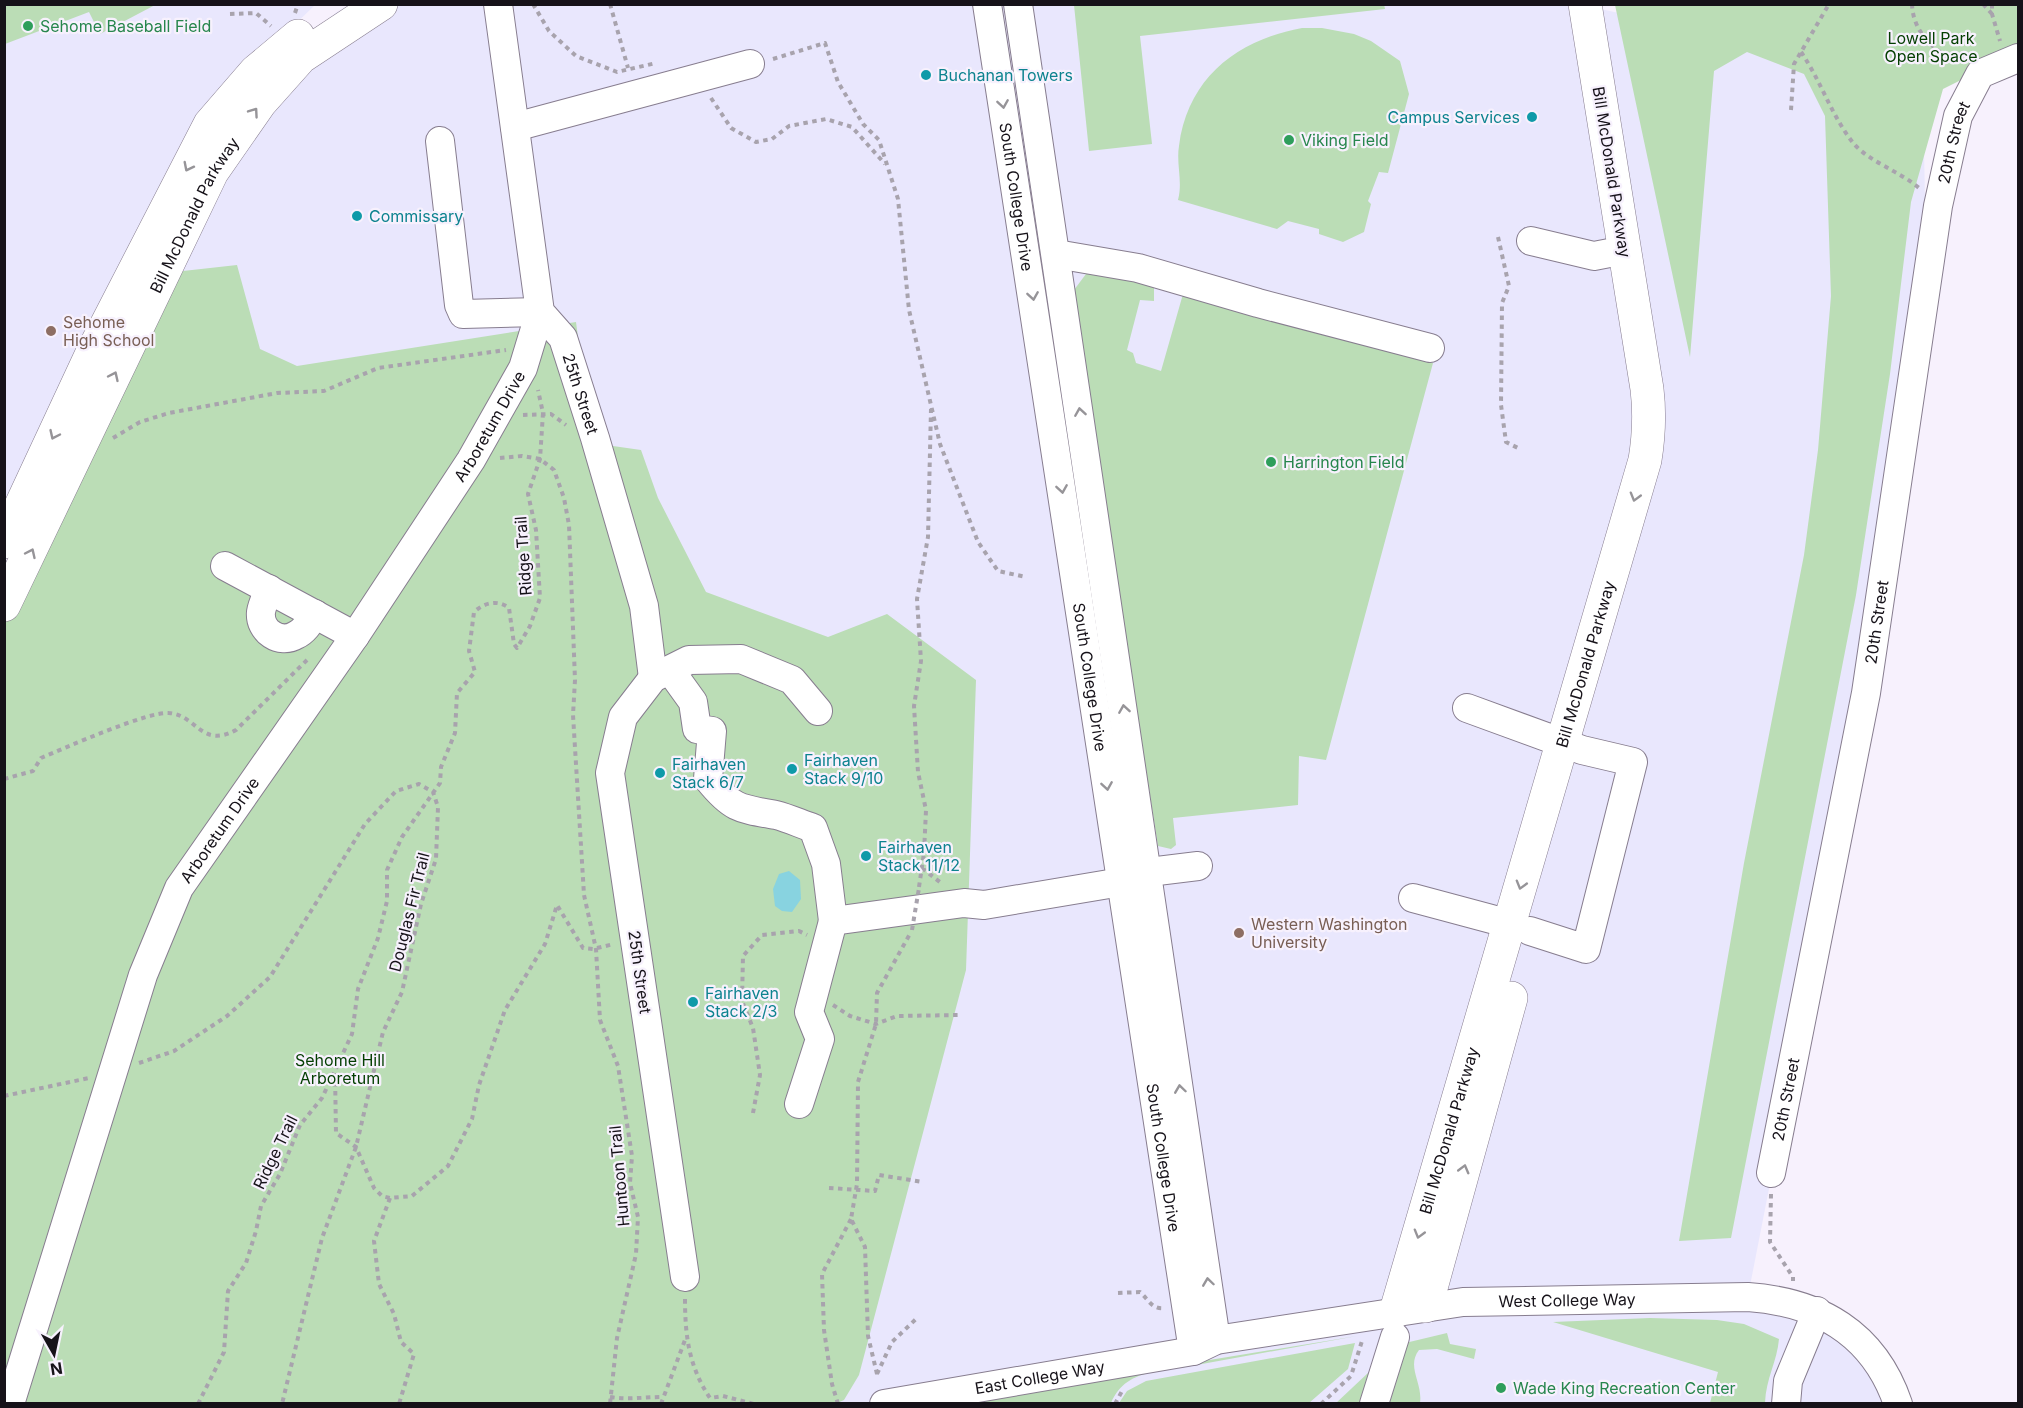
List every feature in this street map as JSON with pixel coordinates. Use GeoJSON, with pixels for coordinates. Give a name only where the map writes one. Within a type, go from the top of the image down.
{"type":"FeatureCollection","features":[{"type":"Feature","properties":{"kind":"main road","name":"Bill McDonald Parkway"},"geometry":{"type":"LineString","coordinates":[[4,542],[94,349],[210,124],[255,72],[341,4]]}},
{"type":"Feature","properties":{"kind":"main road","name":"Bill McDonald Parkway"},"geometry":{"type":"LineString","coordinates":[[4,605],[212,172],[260,103],[301,57],[381,4]]}},
{"type":"Feature","properties":{"kind":"main road","name":"Bill McDonald Parkway"},"geometry":{"type":"LineString","coordinates":[[1406,1318],[1572,747],[1645,460],[1649,435],[1651,420],[1647,389],[1585,4]]}},
{"type":"Feature","properties":{"kind":"main road","name":"Bill McDonald Parkway"},"geometry":{"type":"LineString","coordinates":[[1572,747],[1663,477],[1670,416],[1605,4]]}},
{"type":"Feature","properties":{"kind":"street"},"geometry":{"type":"LineString","coordinates":[[440,141],[459,305],[463,314],[540,312],[498,4]]}},
{"type":"Feature","properties":{"kind":"street","name":"South College Drive"},"geometry":{"type":"LineString","coordinates":[[987,4],[1121,882],[1204,1345]]}},
{"type":"Feature","properties":{"kind":"street","name":"South College Drive"},"geometry":{"type":"LineString","coordinates":[[1018,4],[1149,872],[1204,1345]]}},
{"type":"Feature","properties":{"kind":"street"},"geometry":{"type":"LineString","coordinates":[[1980,74],[2019,58]]}},
{"type":"Feature","properties":{"kind":"street"},"geometry":{"type":"LineString","coordinates":[[515,127],[750,64]]}},
{"type":"Feature","properties":{"kind":"street","name":"20th Street"},"geometry":{"type":"LineString","coordinates":[[1771,1173],[1866,693],[1938,206],[1958,116],[1980,74]]}},
{"type":"Feature","properties":{"kind":"street"},"geometry":{"type":"LineString","coordinates":[[1531,241],[1594,256],[1625,250]]}},
{"type":"Feature","properties":{"kind":"street"},"geometry":{"type":"LineString","coordinates":[[1056,254],[1138,268],[1279,309],[1430,348]]}},
{"type":"Feature","properties":{"kind":"street","name":"Arboretum Drive"},"geometry":{"type":"LineString","coordinates":[[10,1404],[143,975],[179,888],[355,636],[471,460],[523,368],[540,312]]}},
{"type":"Feature","properties":{"kind":"street","name":"25th Street"},"geometry":{"type":"LineString","coordinates":[[540,312],[563,338],[644,606],[662,674],[622,717],[610,773],[685,1277]]}},
{"type":"Feature","properties":{"kind":"street"},"geometry":{"type":"LineString","coordinates":[[225,566],[355,636]]}},
{"type":"Feature","properties":{"kind":"street"},"geometry":{"type":"LineString","coordinates":[[269,589],[261,613],[264,627],[273,636],[285,639],[296,636],[307,627],[315,614]]}},
{"type":"Feature","properties":{"kind":"street"},"geometry":{"type":"LineString","coordinates":[[799,1104],[820,1039],[809,1012],[830,932],[826,864],[813,828],[778,816],[751,813],[724,798],[708,779],[712,730],[697,729],[693,702],[662,674],[689,660],[741,659],[792,680],[818,711]]}},
{"type":"Feature","properties":{"kind":"street"},"geometry":{"type":"LineString","coordinates":[[1413,898],[1520,927],[1586,949],[1633,762],[1572,747],[1467,708]]}},
{"type":"Feature","properties":{"kind":"street"},"geometry":{"type":"LineString","coordinates":[[830,932],[964,903],[984,905],[1121,882],[1149,872],[1198,867]]}},
{"type":"Feature","properties":{"kind":"street","name":"West College Way"},"geometry":{"type":"LineString","coordinates":[[1204,1345],[1406,1318],[1463,1302],[1748,1297],[1806,1307],[1856,1337],[1886,1374],[1898,1404]]}},
{"type":"Feature","properties":{"kind":"street"},"geometry":{"type":"LineString","coordinates":[[1786,1404],[1788,1381],[1806,1307]]}},
{"type":"Feature","properties":{"kind":"street"},"geometry":{"type":"LineString","coordinates":[[1374,1404],[1406,1318]]}},
{"type":"Feature","properties":{"kind":"street","name":"East College Way"},"geometry":{"type":"LineString","coordinates":[[891,1402],[1204,1345]]}},
{"type":"Feature","properties":{"kind":"path"},"geometry":{"type":"LineString","coordinates":[[533,4],[549,31],[576,56],[617,72]]}},
{"type":"Feature","properties":{"kind":"path"},"geometry":{"type":"LineString","coordinates":[[610,4],[628,68]]}},
{"type":"Feature","properties":{"kind":"path"},"geometry":{"type":"LineString","coordinates":[[1791,110],[1794,64],[1829,4]]}},
{"type":"Feature","properties":{"kind":"path"},"geometry":{"type":"LineString","coordinates":[[1912,4],[1912,18],[1935,51],[1980,74]]}},
{"type":"Feature","properties":{"kind":"path"},"geometry":{"type":"LineString","coordinates":[[1983,4],[1992,14]]}},
{"type":"Feature","properties":{"kind":"path"},"geometry":{"type":"LineString","coordinates":[[230,14],[256,13],[289,43]]}},
{"type":"Feature","properties":{"kind":"path"},"geometry":{"type":"LineString","coordinates":[[825,43],[838,82],[862,124],[879,140],[885,165],[898,199],[909,310],[940,444],[978,542],[998,571],[1026,577]]}},
{"type":"Feature","properties":{"kind":"path"},"geometry":{"type":"LineString","coordinates":[[1801,52],[1855,145],[1870,158],[1891,167],[1938,206]]}},
{"type":"Feature","properties":{"kind":"path"},"geometry":{"type":"LineString","coordinates":[[699,78],[720,116],[731,128],[756,142],[772,139],[789,126],[826,119],[852,127],[885,165]]}},
{"type":"Feature","properties":{"kind":"path"},"geometry":{"type":"LineString","coordinates":[[1498,237],[1509,286],[1502,303],[1501,405],[1506,442],[1518,448]]}},
{"type":"Feature","properties":{"kind":"path"},"geometry":{"type":"LineString","coordinates":[[110,440],[140,422],[169,413],[276,393],[324,391],[378,368],[529,347]]}},
{"type":"Feature","properties":{"kind":"path","name":"Ridge Trail"},"geometry":{"type":"LineString","coordinates":[[198,1404],[224,1352],[228,1291],[246,1263],[261,1206],[280,1174],[300,1125],[322,1098],[352,1034],[358,989],[378,938],[387,901],[387,870],[402,837],[440,783],[441,767],[454,733],[457,693],[474,672],[469,651],[474,612],[483,604],[494,603],[509,608],[514,644],[517,648],[530,626],[540,598],[536,530],[528,494],[540,459],[543,413],[537,388]]}},
{"type":"Feature","properties":{"kind":"path"},"geometry":{"type":"LineString","coordinates":[[838,1404],[832,1384],[824,1330],[822,1274],[851,1219],[856,1192],[858,1082],[876,1024],[877,993],[912,930],[924,853],[926,810],[918,772],[914,706],[921,661],[917,599],[928,537],[931,402]]}},
{"type":"Feature","properties":{"kind":"path"},"geometry":{"type":"LineString","coordinates":[[499,411],[521,416],[551,414],[598,450]]}},
{"type":"Feature","properties":{"kind":"path"},"geometry":{"type":"LineString","coordinates":[[471,460],[522,456],[540,459]]}},
{"type":"Feature","properties":{"kind":"path","name":"Huntoon Trail"},"geometry":{"type":"LineString","coordinates":[[540,459],[554,470],[564,498],[569,525],[576,796],[583,850],[584,895],[596,949],[600,1020],[618,1066],[632,1156],[630,1183],[638,1217],[636,1254],[617,1338],[610,1404]]}},
{"type":"Feature","properties":{"kind":"path"},"geometry":{"type":"LineString","coordinates":[[4,779],[33,771],[41,758],[156,714],[180,716],[213,737],[225,736],[236,730],[310,658]]}},
{"type":"Feature","properties":{"kind":"path"},"geometry":{"type":"LineString","coordinates":[[4,1096],[113,1072],[174,1051],[227,1016],[270,977],[365,824],[396,791],[419,784],[433,792]]}},
{"type":"Feature","properties":{"kind":"path","name":"Douglas Fir Trail"},"geometry":{"type":"LineString","coordinates":[[282,1404],[322,1238],[356,1147],[384,1032],[402,992],[421,904],[436,859],[438,807],[433,792]]}},
{"type":"Feature","properties":{"kind":"path"},"geometry":{"type":"LineString","coordinates":[[335,1069],[336,1133],[356,1147],[374,1188],[382,1196],[390,1198],[412,1196],[448,1166],[471,1119],[478,1084],[505,1010],[545,944],[557,905],[583,948],[596,949]]}},
{"type":"Feature","properties":{"kind":"path"},"geometry":{"type":"LineString","coordinates":[[753,1113],[760,1075],[753,1028],[742,1001],[744,956],[762,935],[799,931],[830,932]]}},
{"type":"Feature","properties":{"kind":"path"},"geometry":{"type":"LineString","coordinates":[[813,999],[839,1007],[850,1016],[876,1024],[897,1016],[960,1015]]}},
{"type":"Feature","properties":{"kind":"path"},"geometry":{"type":"LineString","coordinates":[[1771,1173],[1770,1242],[1793,1276],[1806,1307]]}},
{"type":"Feature","properties":{"kind":"path"},"geometry":{"type":"LineString","coordinates":[[829,1188],[856,1192],[875,1191],[879,1175],[923,1182]]}},
{"type":"Feature","properties":{"kind":"path"},"geometry":{"type":"LineString","coordinates":[[390,1198],[374,1241],[379,1284],[394,1314],[401,1342],[414,1354],[399,1404]]}},
{"type":"Feature","properties":{"kind":"path"},"geometry":{"type":"LineString","coordinates":[[851,1219],[865,1246],[868,1336],[876,1374],[892,1342],[917,1318]]}},
{"type":"Feature","properties":{"kind":"path"},"geometry":{"type":"LineString","coordinates":[[685,1277],[685,1340],[702,1386],[710,1398],[723,1396],[754,1404]]}},
{"type":"Feature","properties":{"kind":"path"},"geometry":{"type":"LineString","coordinates":[[1118,1293],[1140,1293],[1158,1309],[1168,1307]]}},
{"type":"Feature","properties":{"kind":"path"},"geometry":{"type":"LineString","coordinates":[[1321,1404],[1351,1376],[1364,1335]]}},
{"type":"Feature","properties":{"kind":"path"},"geometry":{"type":"LineString","coordinates":[[661,1404],[685,1340]]}},
{"type":"Feature","properties":{"kind":"path"},"geometry":{"type":"LineString","coordinates":[[1115,1404],[1122,1391]]}},
{"type":"Feature","properties":{"kind":"path"},"geometry":{"type":"LineString","coordinates":[[610,1397],[630,1400],[644,1396],[663,1397]]}},
{"type":"Feature","properties":{"kind":"shaded area","name":"Western Washington University"},"geometry":{"type":"Polygon","coordinates":[[[1594,4],[1596,8],[1912,77],[1924,149],[1925,200],[1866,693],[1748,1296],[1817,1311],[1898,1403],[724,1403],[123,392],[264,74],[337,12],[352,5],[1594,4]]]}},
{"type":"Feature","properties":{"kind":"shaded area","name":"Sehome High School"},"geometry":{"type":"Polygon","coordinates":[[[5,5],[315,5],[251,67],[5,522],[5,5]]]}},
{"type":"Feature","properties":{"kind":"green space","name":"Sehome Baseball Field"},"geometry":{"type":"Polygon","coordinates":[[[5,4],[155,5],[100,34],[89,12],[5,44],[5,4]]]}},
{"type":"Feature","properties":{"kind":"green space"},"geometry":{"type":"Polygon","coordinates":[[[1384,4],[1385,9],[1140,36],[1152,144],[1089,151],[1074,5],[1384,4]]]}},
{"type":"Feature","properties":{"kind":"green space","name":"Lowell Park Open Space"},"geometry":{"type":"Polygon","coordinates":[[[1615,5],[2018,5],[2018,54],[2009,56],[1943,89],[1911,202],[1890,374],[1856,595],[1731,1238],[1679,1241],[1744,863],[1804,555],[1818,450],[1831,296],[1825,116],[1804,74],[1747,52],[1714,71],[1690,357],[1615,5]]]}},
{"type":"Feature","properties":{"kind":"green space","name":"Viking Field"},"geometry":{"type":"Polygon","coordinates":[[[1302,28],[1322,28],[1354,34],[1371,41],[1400,61],[1409,94],[1388,173],[1379,172],[1368,201],[1371,204],[1364,232],[1343,242],[1319,234],[1319,229],[1288,221],[1277,229],[1178,200],[1180,186],[1178,153],[1184,122],[1193,100],[1205,82],[1237,52],[1257,42],[1302,28]]]}},
{"type":"Feature","properties":{"kind":"green space","name":"Sehome Hill Arboretum"},"geometry":{"type":"Polygon","coordinates":[[[237,265],[260,349],[297,366],[576,322],[592,443],[641,450],[658,498],[706,592],[828,637],[887,614],[976,680],[966,970],[859,1375],[844,1400],[835,1404],[5,1404],[5,611],[183,271],[237,265]]]}},
{"type":"Feature","properties":{"kind":"green space","name":"Harrington Field"},"geometry":{"type":"Polygon","coordinates":[[[1096,270],[1151,284],[1154,288],[1154,301],[1140,300],[1127,350],[1133,353],[1136,363],[1161,371],[1183,294],[1433,363],[1326,760],[1299,756],[1298,805],[1173,818],[1176,845],[1171,849],[1158,846],[1071,294],[1086,274],[1096,270]]]}},
{"type":"Feature","properties":{"kind":"green space"},"geometry":{"type":"Polygon","coordinates":[[[1650,1318],[1717,1320],[1744,1324],[1779,1339],[1765,1403],[1710,1403],[1718,1372],[1553,1322],[1650,1318]]]}},
{"type":"Feature","properties":{"kind":"green space"},"geometry":{"type":"Polygon","coordinates":[[[1447,1333],[1450,1344],[1476,1349],[1474,1359],[1437,1349],[1419,1350],[1415,1356],[1414,1369],[1420,1403],[1384,1404],[1401,1344],[1447,1333]]]}},
{"type":"Feature","properties":{"kind":"green space"},"geometry":{"type":"Polygon","coordinates":[[[1357,1336],[1180,1368],[1179,1365],[1357,1336]]]}},
{"type":"Feature","properties":{"kind":"green space"},"geometry":{"type":"Polygon","coordinates":[[[1355,1343],[1348,1369],[1309,1403],[1119,1403],[1127,1391],[1146,1381],[1355,1343]]]}},
{"type":"Feature","properties":{"kind":"green space"},"geometry":{"type":"Polygon","coordinates":[[[1152,1369],[1153,1372],[1139,1376],[1123,1386],[1111,1403],[953,1404],[1152,1369]]]}},
{"type":"Feature","properties":{"kind":"green space"},"geometry":{"type":"Polygon","coordinates":[[[1369,1372],[1364,1403],[1335,1404],[1369,1372]]]}},
{"type":"Feature","properties":{"kind":"water"},"geometry":{"type":"Polygon","coordinates":[[[789,871],[800,880],[801,899],[792,912],[782,911],[775,906],[773,889],[779,874],[789,871]]]}},
{"type":"Feature","properties":{"kind":"place","name":"Sehome Baseball Field"},"geometry":{"type":"Point","coordinates":[28,26]}},
{"type":"Feature","properties":{"kind":"place","name":"Buchanan Towers"},"geometry":{"type":"Point","coordinates":[926,75]}},
{"type":"Feature","properties":{"kind":"place","name":"Campus Services"},"geometry":{"type":"Point","coordinates":[1532,117]}},
{"type":"Feature","properties":{"kind":"place","name":"Viking Field"},"geometry":{"type":"Point","coordinates":[1289,140]}},
{"type":"Feature","properties":{"kind":"place","name":"Commissary"},"geometry":{"type":"Point","coordinates":[357,216]}},
{"type":"Feature","properties":{"kind":"place","name":"Sehome High School"},"geometry":{"type":"Point","coordinates":[51,331]}},
{"type":"Feature","properties":{"kind":"place","name":"Harrington Field"},"geometry":{"type":"Point","coordinates":[1271,462]}},
{"type":"Feature","properties":{"kind":"place","name":"Fairhaven Stack 9/10"},"geometry":{"type":"Point","coordinates":[792,769]}},
{"type":"Feature","properties":{"kind":"place","name":"Fairhaven Stack 6/7"},"geometry":{"type":"Point","coordinates":[660,773]}},
{"type":"Feature","properties":{"kind":"place","name":"Fairhaven Stack 11/12"},"geometry":{"type":"Point","coordinates":[866,856]}},
{"type":"Feature","properties":{"kind":"place","name":"Western Washington University"},"geometry":{"type":"Point","coordinates":[1239,933]}},
{"type":"Feature","properties":{"kind":"place","name":"Fairhaven Stack 2/3"},"geometry":{"type":"Point","coordinates":[693,1002]}},
{"type":"Feature","properties":{"kind":"place","name":"Wade King Recreation Center"},"geometry":{"type":"Point","coordinates":[1501,1388]}}]}
